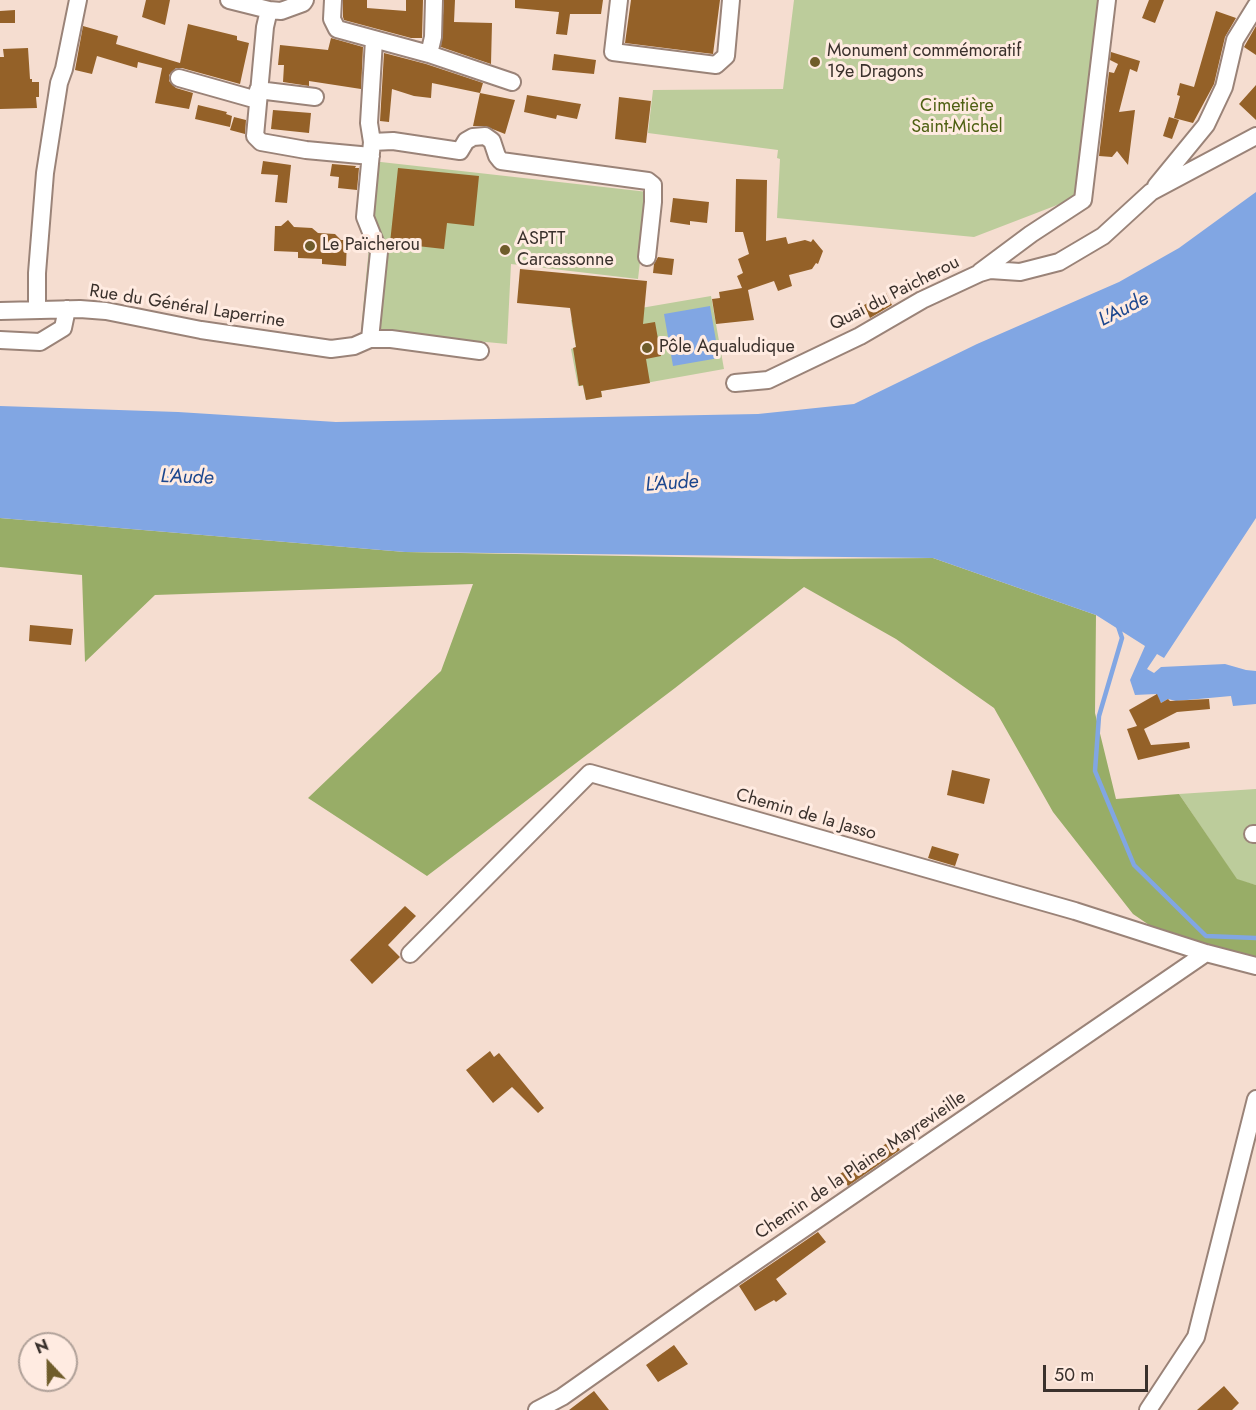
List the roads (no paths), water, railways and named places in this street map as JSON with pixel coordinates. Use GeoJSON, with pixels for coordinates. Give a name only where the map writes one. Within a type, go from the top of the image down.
{"type":"FeatureCollection","features":[{"type":"Feature","properties":{"kind":"street"},"geometry":{"type":"LineString","coordinates":[[36,310],[45,173],[59,83],[78,0]]}},
{"type":"Feature","properties":{"kind":"street"},"geometry":{"type":"LineString","coordinates":[[229,0],[281,11],[303,3],[305,0]]}},
{"type":"Feature","properties":{"kind":"street"},"geometry":{"type":"LineString","coordinates":[[333,0],[332,19],[337,29],[429,54],[512,82]]}},
{"type":"Feature","properties":{"kind":"street"},"geometry":{"type":"LineString","coordinates":[[429,54],[433,37],[434,0]]}},
{"type":"Feature","properties":{"kind":"street"},"geometry":{"type":"LineString","coordinates":[[619,0],[613,52],[716,65],[726,57],[731,0]]}},
{"type":"Feature","properties":{"kind":"street"},"geometry":{"type":"LineString","coordinates":[[980,273],[1031,234],[1083,200],[1107,0]]}},
{"type":"Feature","properties":{"kind":"street"},"geometry":{"type":"LineString","coordinates":[[1151,192],[1206,125],[1224,87],[1235,40],[1256,6]]}},
{"type":"Feature","properties":{"kind":"street"},"geometry":{"type":"LineString","coordinates":[[269,10],[265,27],[255,136],[261,142],[306,150],[372,149],[393,141],[460,150],[466,141],[473,137],[485,136],[492,141],[496,156],[501,161],[648,181],[653,185],[653,202],[647,257]]}},
{"type":"Feature","properties":{"kind":"street"},"geometry":{"type":"LineString","coordinates":[[370,339],[379,252],[365,217],[372,149],[369,123],[374,40]]}},
{"type":"Feature","properties":{"kind":"street"},"geometry":{"type":"LineString","coordinates":[[179,78],[258,95],[315,98]]}},
{"type":"Feature","properties":{"kind":"street"},"geometry":{"type":"LineString","coordinates":[[1206,125],[1206,137],[1217,148],[1228,151]]}},
{"type":"Feature","properties":{"kind":"street","name":"Quai du Paicherou"},"geometry":{"type":"LineString","coordinates":[[735,382],[768,380],[860,336],[922,300],[980,273],[990,270],[1020,272],[1059,262],[1103,236],[1151,192],[1256,136]]}},
{"type":"Feature","properties":{"kind":"street"},"geometry":{"type":"LineString","coordinates":[[0,340],[40,342],[63,328],[67,309]]}},
{"type":"Feature","properties":{"kind":"street","name":"Rue du Général Laperrine"},"geometry":{"type":"LineString","coordinates":[[0,311],[67,309],[106,311],[201,330],[332,349],[354,346],[370,339],[391,339],[480,351]]}},
{"type":"Feature","properties":{"kind":"street","name":"Chemin de la Jasso"},"geometry":{"type":"LineString","coordinates":[[410,954],[590,773],[1256,966]]}},
{"type":"Feature","properties":{"kind":"street","name":"Chemin de la Plaine Mayrevieille"},"geometry":{"type":"LineString","coordinates":[[537,1410],[562,1397],[1206,953]]}},
{"type":"Feature","properties":{"kind":"street"},"geometry":{"type":"LineString","coordinates":[[1148,1410],[1196,1337],[1256,1100]]}},
{"type":"Feature","properties":{"kind":"water","name":"L'Aude"},"geometry":{"type":"Polygon","coordinates":[[[1256,192],[1256,518],[1164,658],[1157,654],[1147,669],[1154,673],[1161,667],[1225,664],[1256,671],[1256,704],[1233,706],[1231,696],[1176,701],[1168,699],[1161,703],[1156,694],[1135,695],[1130,680],[1145,646],[1096,615],[933,558],[405,552],[0,518],[0,406],[178,412],[336,422],[758,414],[854,404],[977,344],[1119,282],[1179,248],[1256,192]]]}},
{"type":"Feature","properties":{"kind":"water"},"geometry":{"type":"Polygon","coordinates":[[[710,306],[719,358],[673,366],[664,314],[710,306]]]}},
{"type":"Feature","properties":{"kind":"waterway"},"geometry":{"type":"LineString","coordinates":[[1118,626],[1122,638],[1099,716],[1095,771],[1134,865],[1206,936],[1256,938]]}},
{"type":"Feature","properties":{"kind":"place","name":"Monument commémoratif 19e Dragons"},"geometry":{"type":"Point","coordinates":[815,62]}},
{"type":"Feature","properties":{"kind":"place","name":"Le Païcherou"},"geometry":{"type":"Point","coordinates":[310,246]}},
{"type":"Feature","properties":{"kind":"place","name":"ASPTT Carcassonne"},"geometry":{"type":"Point","coordinates":[505,250]}},
{"type":"Feature","properties":{"kind":"place","name":"Pôle Aqualudique"},"geometry":{"type":"Point","coordinates":[647,348]}},
{"type":"Feature","properties":{"kind":"park label","name":"Cimetière Saint-Michel"},"geometry":{"type":"Point","coordinates":[957,117]}}]}
